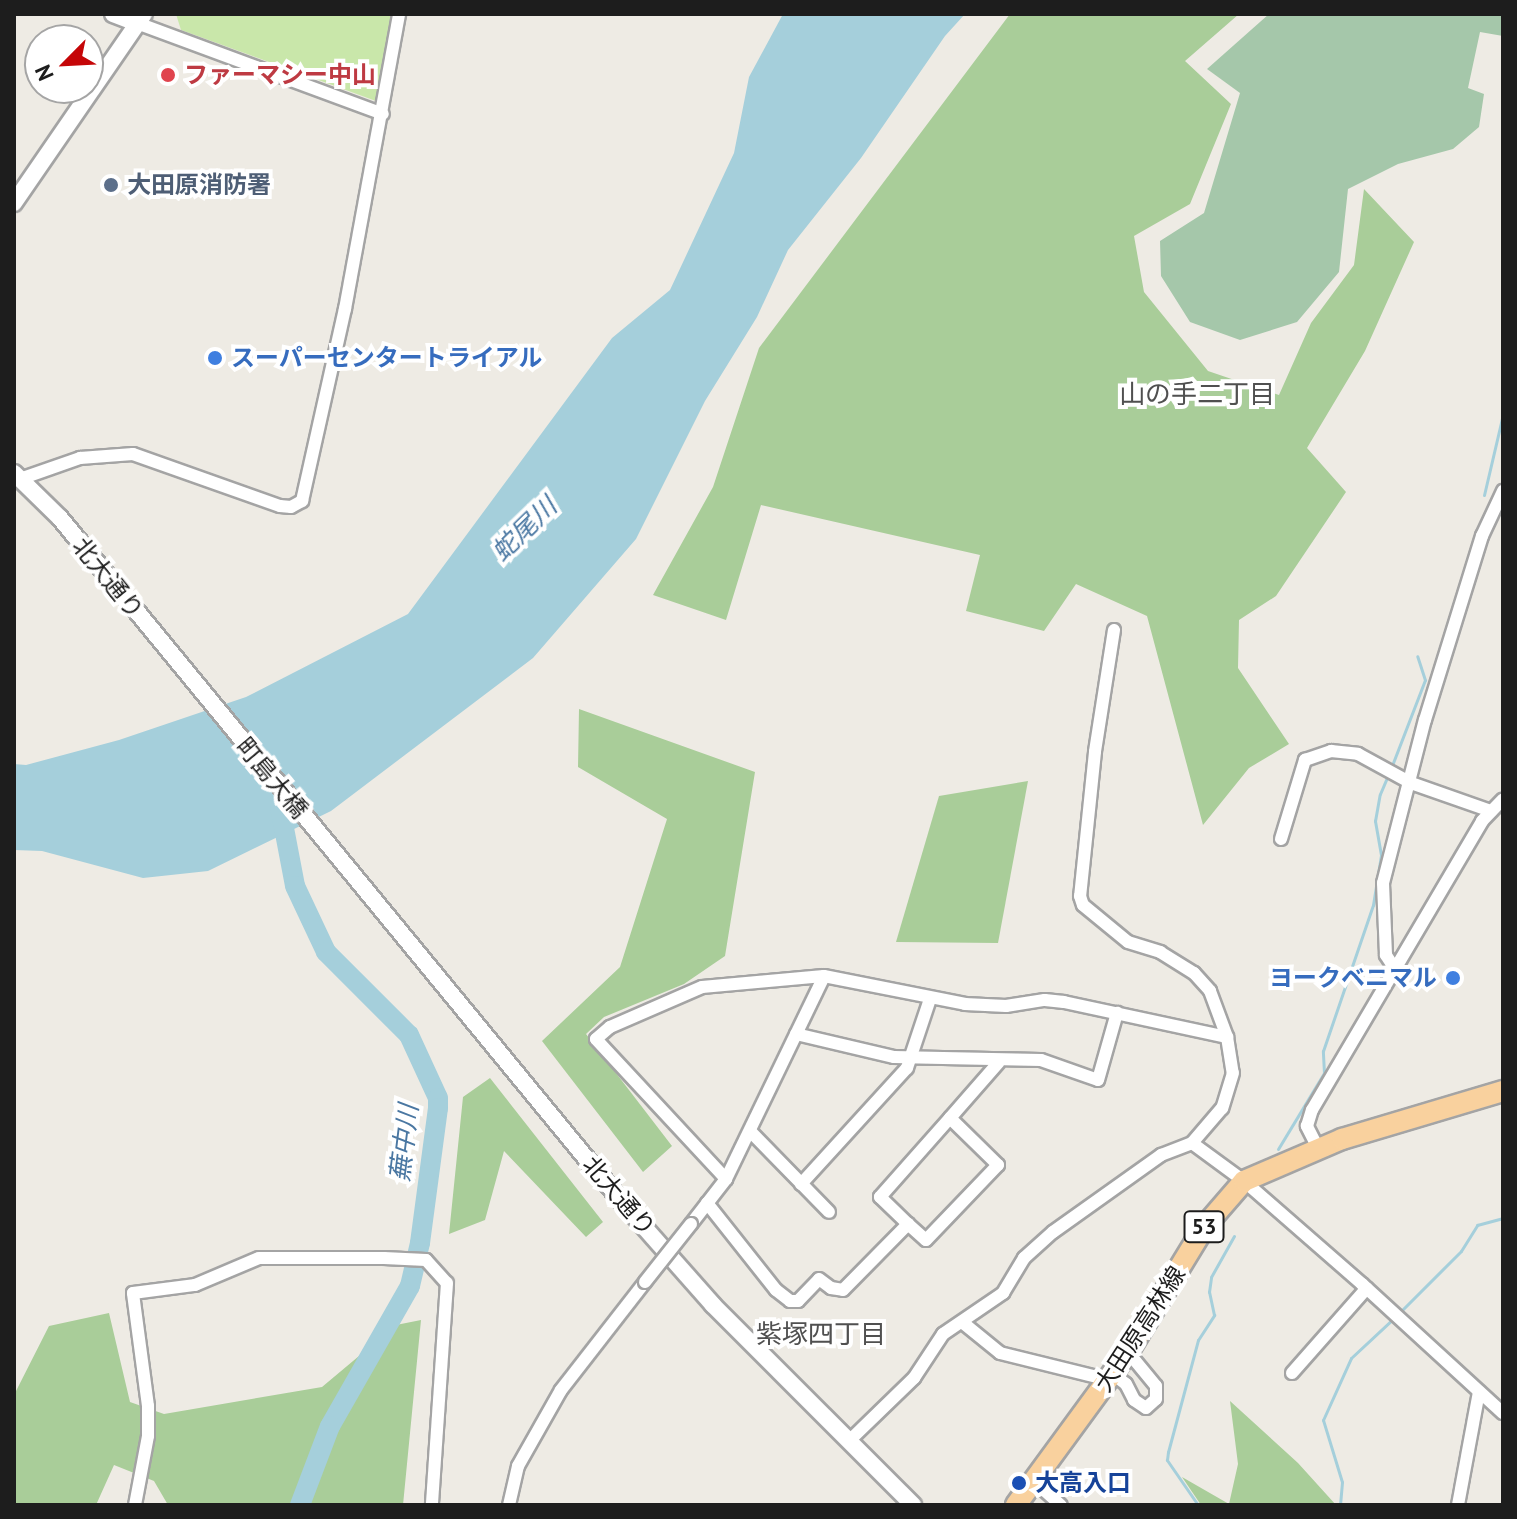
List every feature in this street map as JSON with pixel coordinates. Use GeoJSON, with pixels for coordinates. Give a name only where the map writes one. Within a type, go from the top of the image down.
{"type":"FeatureCollection","features":[{"type":"Feature","properties":{"kind":"main road","name":"大田原高林線"},"geometry":{"type":"LineString","coordinates":[[1016,1505],[1128,1352],[1205,1226],[1244,1181],[1318,1148],[1503,1091]]}},
{"type":"Feature","properties":{"kind":"street"},"geometry":{"type":"LineString","coordinates":[[113,14],[140,18],[383,114]]}},
{"type":"Feature","properties":{"kind":"street"},"geometry":{"type":"LineString","coordinates":[[17,476],[80,458],[133,454],[280,506],[291,507],[302,501],[314,460],[383,114],[399,14]]}},
{"type":"Feature","properties":{"kind":"street"},"geometry":{"type":"LineString","coordinates":[[14,203],[140,18]]}},
{"type":"Feature","properties":{"kind":"street","name":"北大通り"},"geometry":{"type":"LineString","coordinates":[[17,476],[60,518],[197,688]]}},
{"type":"Feature","properties":{"kind":"street"},"geometry":{"type":"LineString","coordinates":[[1395,969],[1386,955],[1383,883],[1425,720],[1482,536],[1503,491]]}},
{"type":"Feature","properties":{"kind":"street"},"geometry":{"type":"LineString","coordinates":[[849,1441],[914,1378],[943,1334],[1003,1293],[1024,1258],[1053,1232],[1161,1155],[1192,1143],[1222,1108],[1233,1073],[1227,1037],[1210,991],[1194,973],[1160,952],[1128,942],[1083,905],[1080,896],[1095,752],[1114,630]]}},
{"type":"Feature","properties":{"kind":"street","name":"町島大橋"},"geometry":{"type":"LineString","coordinates":[[197,688],[346,868]]}},
{"type":"Feature","properties":{"kind":"street"},"geometry":{"type":"LineString","coordinates":[[1281,839],[1305,760],[1331,751],[1358,754],[1411,783],[1491,811]]}},
{"type":"Feature","properties":{"kind":"street"},"geometry":{"type":"LineString","coordinates":[[1318,1148],[1307,1126],[1312,1110],[1491,811],[1503,799]]}},
{"type":"Feature","properties":{"kind":"street","name":"北大通り"},"geometry":{"type":"LineString","coordinates":[[346,868],[622,1202],[713,1305],[913,1505]]}},
{"type":"Feature","properties":{"kind":"street"},"geometry":{"type":"LineString","coordinates":[[726,1179],[596,1039],[610,1027],[702,987],[824,976],[930,999],[1006,1006],[1054,1001],[1227,1037]]}},
{"type":"Feature","properties":{"kind":"street"},"geometry":{"type":"LineString","coordinates":[[509,1505],[518,1466],[561,1390],[726,1179],[824,976]]}},
{"type":"Feature","properties":{"kind":"street"},"geometry":{"type":"LineString","coordinates":[[801,1184],[859,1123],[911,1059],[930,999]]}},
{"type":"Feature","properties":{"kind":"street"},"geometry":{"type":"LineString","coordinates":[[796,1034],[911,1059],[1041,1060],[1098,1080],[1117,1013]]}},
{"type":"Feature","properties":{"kind":"street"},"geometry":{"type":"LineString","coordinates":[[950,1118],[998,1165],[926,1240],[880,1197],[999,1062]]}},
{"type":"Feature","properties":{"kind":"street"},"geometry":{"type":"LineString","coordinates":[[750,1131],[829,1212]]}},
{"type":"Feature","properties":{"kind":"street"},"geometry":{"type":"LineString","coordinates":[[1192,1143],[1244,1181],[1503,1413]]}},
{"type":"Feature","properties":{"kind":"street"},"geometry":{"type":"LineString","coordinates":[[707,1203],[776,1290],[790,1301],[798,1301],[819,1279],[831,1288],[843,1290],[908,1224]]}},
{"type":"Feature","properties":{"kind":"street"},"geometry":{"type":"LineString","coordinates":[[135,1505],[148,1436],[148,1406],[133,1293],[195,1285],[251,1259],[384,1258],[426,1260],[447,1283],[432,1505]]}},
{"type":"Feature","properties":{"kind":"street"},"geometry":{"type":"LineString","coordinates":[[1292,1373],[1367,1288]]}},
{"type":"Feature","properties":{"kind":"street"},"geometry":{"type":"LineString","coordinates":[[962,1322],[1000,1353],[1111,1377],[1126,1384],[1134,1400],[1146,1408],[1156,1399],[1156,1386],[1128,1352]]}},
{"type":"Feature","properties":{"kind":"street"},"geometry":{"type":"LineString","coordinates":[[1458,1505],[1479,1392]]}},
{"type":"Feature","properties":{"kind":"street"},"geometry":{"type":"LineString","coordinates":[[1034,1481],[1061,1505]]}},
{"type":"Feature","properties":{"kind":"green space"},"geometry":{"type":"Polygon","coordinates":[[[176,14],[391,14],[376,101],[181,30],[176,14]]]}},
{"type":"Feature","properties":{"kind":"green space"},"geometry":{"type":"Polygon","coordinates":[[[1010,14],[1239,14],[1185,61],[1231,104],[1190,204],[1134,236],[1144,292],[1208,371],[1279,395],[1311,323],[1354,265],[1364,189],[1414,242],[1365,351],[1307,448],[1346,492],[1276,596],[1239,620],[1238,668],[1289,744],[1249,768],[1203,825],[1147,616],[1076,584],[1044,631],[966,611],[980,555],[761,505],[726,620],[653,595],[713,487],[759,348],[1010,14]]]}},
{"type":"Feature","properties":{"kind":"green space"},"geometry":{"type":"Polygon","coordinates":[[[1269,14],[1503,14],[1503,36],[1480,32],[1468,88],[1484,94],[1479,127],[1453,149],[1398,164],[1348,189],[1339,272],[1297,322],[1240,340],[1190,322],[1161,276],[1160,241],[1204,213],[1240,93],[1207,69],[1269,14]]]}},
{"type":"Feature","properties":{"kind":"green space"},"geometry":{"type":"Polygon","coordinates":[[[579,709],[755,772],[725,956],[684,984],[604,1017],[586,1034],[672,1146],[643,1172],[542,1041],[620,967],[667,819],[578,767],[579,709]]]}},
{"type":"Feature","properties":{"kind":"green space"},"geometry":{"type":"Polygon","coordinates":[[[1028,781],[998,943],[896,942],[939,796],[1028,781]]]}},
{"type":"Feature","properties":{"kind":"green space"},"geometry":{"type":"Polygon","coordinates":[[[490,1078],[603,1222],[586,1237],[504,1151],[485,1220],[449,1234],[463,1097],[490,1078]]]}},
{"type":"Feature","properties":{"kind":"green space"},"geometry":{"type":"Polygon","coordinates":[[[109,1313],[130,1402],[164,1414],[322,1387],[396,1325],[421,1320],[403,1505],[168,1505],[154,1481],[114,1465],[96,1505],[14,1505],[14,1395],[49,1326],[109,1313]]]}},
{"type":"Feature","properties":{"kind":"green space"},"geometry":{"type":"Polygon","coordinates":[[[1230,1401],[1298,1463],[1336,1505],[1201,1505],[1182,1477],[1229,1504],[1238,1464],[1230,1401]]]}},
{"type":"Feature","properties":{"kind":"water","name":"蛇尾川"},"geometry":{"type":"Polygon","coordinates":[[[783,14],[965,14],[945,36],[861,158],[788,250],[757,317],[705,401],[636,539],[533,658],[331,811],[208,871],[143,878],[42,851],[14,850],[14,764],[26,765],[119,740],[246,697],[408,614],[612,338],[670,290],[734,153],[749,77],[783,14]]]}},
{"type":"Feature","properties":{"kind":"waterway"},"geometry":{"type":"LineString","coordinates":[[1484,495],[1503,414]]}},
{"type":"Feature","properties":{"kind":"waterway"},"geometry":{"type":"LineString","coordinates":[[1391,768],[1425,680],[1417,656]]}},
{"type":"Feature","properties":{"kind":"waterway"},"geometry":{"type":"LineString","coordinates":[[1278,1149],[1324,1073],[1323,1051],[1373,905],[1381,855],[1375,821],[1380,794],[1388,775]]}},
{"type":"Feature","properties":{"kind":"waterway","name":"蕪中川"},"geometry":{"type":"LineString","coordinates":[[280,807],[295,886],[326,952],[409,1035],[438,1098],[420,1243],[410,1286],[330,1426],[300,1505]]}},
{"type":"Feature","properties":{"kind":"waterway"},"geometry":{"type":"LineString","coordinates":[[1400,1312],[1461,1251],[1477,1225],[1503,1218]]}},
{"type":"Feature","properties":{"kind":"waterway"},"geometry":{"type":"LineString","coordinates":[[1198,1505],[1167,1460],[1168,1452],[1198,1340],[1214,1315],[1209,1292],[1211,1277],[1234,1236]]}},
{"type":"Feature","properties":{"kind":"waterway"},"geometry":{"type":"LineString","coordinates":[[1340,1505],[1342,1482],[1323,1420],[1351,1358],[1395,1317]]}},
{"type":"Feature","properties":{"kind":"place","name":"ファーマシー中山"},"geometry":{"type":"Point","coordinates":[168,75]}},
{"type":"Feature","properties":{"kind":"place","name":"大田原消防署"},"geometry":{"type":"Point","coordinates":[111,185]}},
{"type":"Feature","properties":{"kind":"place","name":"スーパーセンタートライアル"},"geometry":{"type":"Point","coordinates":[215,358]}},
{"type":"Feature","properties":{"kind":"place","name":"ヨークベニマル"},"geometry":{"type":"Point","coordinates":[1453,978]}},
{"type":"Feature","properties":{"kind":"place","name":"大高入口"},"geometry":{"type":"Point","coordinates":[1019,1483]}},
{"type":"Feature","properties":{"kind":"district","name":"山の手二丁目"},"geometry":{"type":"Point","coordinates":[1197,394]}},
{"type":"Feature","properties":{"kind":"district","name":"紫塚四丁目"},"geometry":{"type":"Point","coordinates":[821,1334]}}]}
